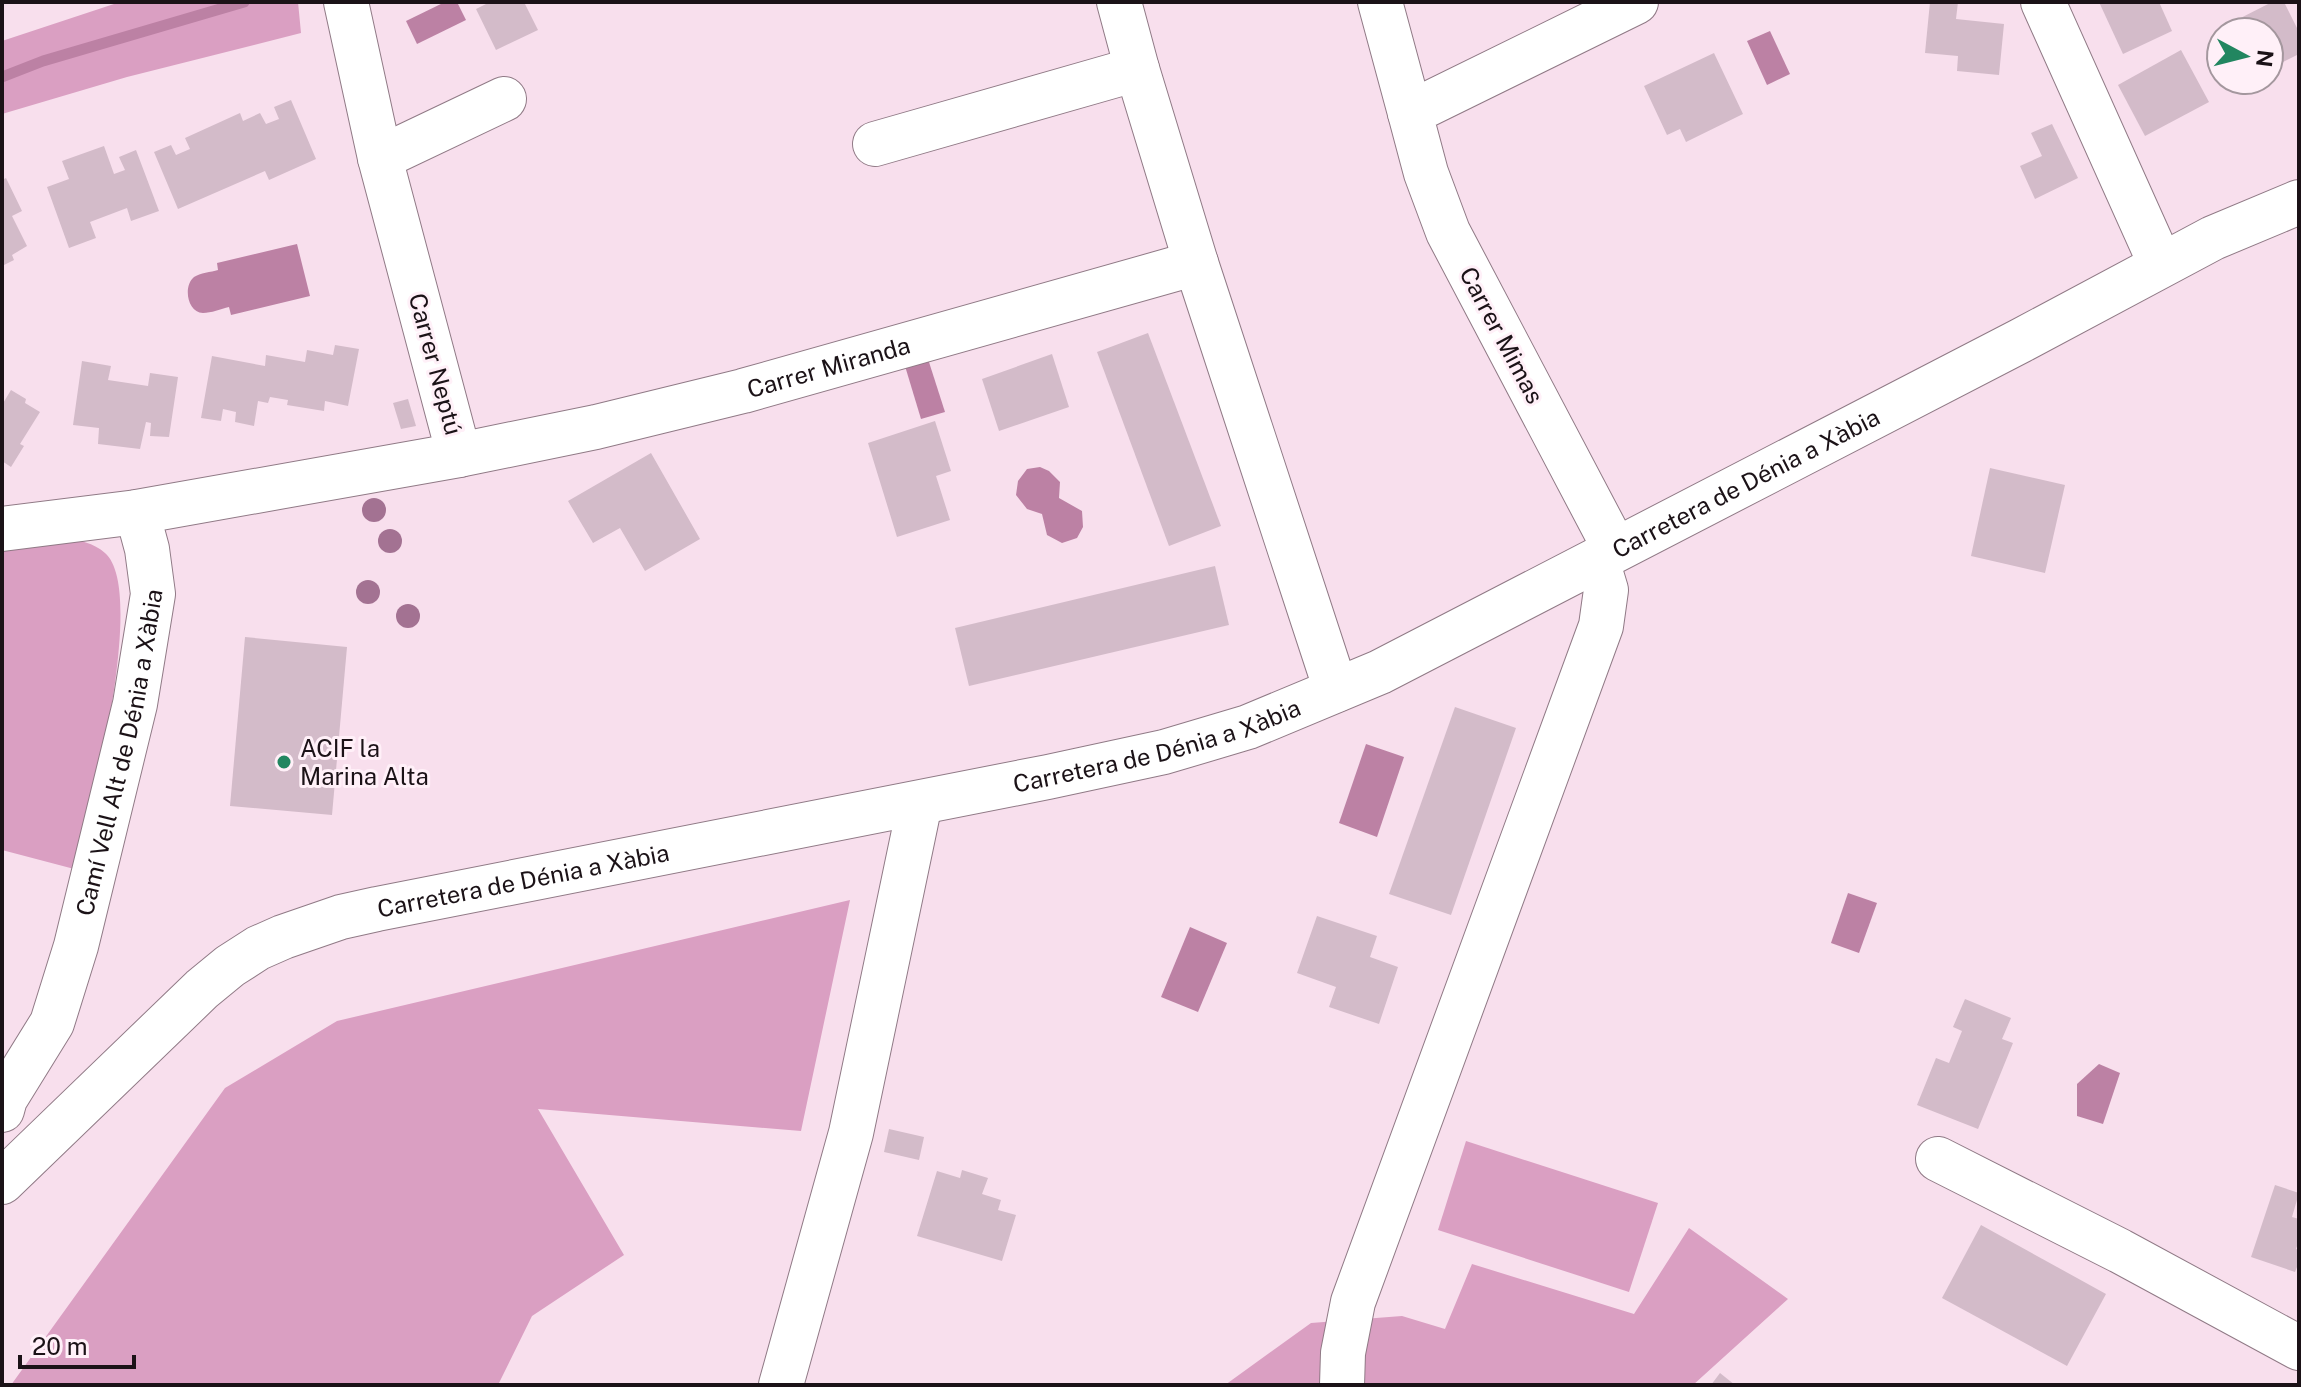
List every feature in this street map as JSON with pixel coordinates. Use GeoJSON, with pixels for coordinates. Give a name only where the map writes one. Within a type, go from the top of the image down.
{"type":"FeatureCollection","features":[{"type":"Feature","properties":{"kind":"street","name":"Carrer Neptú"},"geometry":{"type":"LineString","coordinates":[[137,512],[459,455],[380,158],[346,2]]}},
{"type":"Feature","properties":{"kind":"street"},"geometry":{"type":"LineString","coordinates":[[1119,2],[1196,263],[1336,690]]}},
{"type":"Feature","properties":{"kind":"street","name":"Carrer Mimas"},"geometry":{"type":"LineString","coordinates":[[1342,1385],[1343,1353],[1353,1302],[1601,626],[1606,590],[1606,554],[1448,232],[1426,173],[1380,2]]}},
{"type":"Feature","properties":{"kind":"street"},"geometry":{"type":"LineString","coordinates":[[1410,113],[1636,2]]}},
{"type":"Feature","properties":{"kind":"street"},"geometry":{"type":"LineString","coordinates":[[2043,2],[2161,265]]}},
{"type":"Feature","properties":{"kind":"street"},"geometry":{"type":"LineString","coordinates":[[875,144],[1137,69]]}},
{"type":"Feature","properties":{"kind":"street"},"geometry":{"type":"LineString","coordinates":[[380,158],[504,99]]}},
{"type":"Feature","properties":{"kind":"street","name":"Carretera de Dénia a Xàbia"},"geometry":{"type":"LineString","coordinates":[[2,1182],[202,989],[240,960],[283,937],[341,917],[377,909],[920,803],[1178,748],[1248,727],[1380,672],[2213,238],[2299,202]]}},
{"type":"Feature","properties":{"kind":"street","name":"Carrer Miranda"},"geometry":{"type":"LineString","coordinates":[[459,455],[596,427],[743,391],[1196,263]]}},
{"type":"Feature","properties":{"kind":"street"},"geometry":{"type":"LineString","coordinates":[[2,529],[137,512]]}},
{"type":"Feature","properties":{"kind":"street","name":"Camí Vell Alt de Dénia a Xàbia"},"geometry":{"type":"LineString","coordinates":[[3,1102],[52,1023],[76,946],[135,704],[153,594],[147,549],[137,512]]}},
{"type":"Feature","properties":{"kind":"street"},"geometry":{"type":"LineString","coordinates":[[781,1385],[851,1133],[920,803]]}},
{"type":"Feature","properties":{"kind":"street"},"geometry":{"type":"LineString","coordinates":[[1938,1159],[2120,1251],[2299,1348]]}},
{"type":"Feature","properties":{"kind":"shaded area"},"geometry":{"type":"Polygon","coordinates":[[[120,2],[298,2],[301,33],[127,77],[2,114],[2,41],[120,2]]]}},
{"type":"Feature","properties":{"kind":"shaded area"},"geometry":{"type":"Polygon","coordinates":[[[445,2],[457,2],[466,20],[417,44],[406,21],[445,2]]]}},
{"type":"Feature","properties":{"kind":"shaded area"},"geometry":{"type":"Polygon","coordinates":[[[1770,31],[1790,74],[1767,85],[1747,41],[1770,31]]]}},
{"type":"Feature","properties":{"kind":"shaded area"},"geometry":{"type":"Polygon","coordinates":[[[297,244],[310,296],[231,315],[229,307],[203,313],[190,304],[188,292],[191,281],[196,276],[218,270],[217,263],[297,244]]]}},
{"type":"Feature","properties":{"kind":"shaded area"},"geometry":{"type":"Polygon","coordinates":[[[928,359],[945,412],[921,419],[905,366],[928,359]]]}},
{"type":"Feature","properties":{"kind":"shaded area"},"geometry":{"type":"Polygon","coordinates":[[[1040,467],[1060,482],[1059,498],[1082,511],[1083,527],[1077,538],[1062,543],[1047,535],[1042,514],[1027,509],[1016,495],[1018,481],[1027,469],[1040,467]]]}},
{"type":"Feature","properties":{"kind":"shaded area"},"geometry":{"type":"Polygon","coordinates":[[[65,537],[91,544],[105,553],[117,575],[120,611],[112,705],[78,870],[2,850],[2,546],[65,537]]]}},
{"type":"Feature","properties":{"kind":"shaded area"},"geometry":{"type":"Polygon","coordinates":[[[1366,744],[1404,757],[1377,837],[1339,823],[1366,744]]]}},
{"type":"Feature","properties":{"kind":"shaded area"},"geometry":{"type":"Polygon","coordinates":[[[1848,893],[1877,903],[1859,953],[1831,943],[1848,893]]]}},
{"type":"Feature","properties":{"kind":"shaded area"},"geometry":{"type":"Polygon","coordinates":[[[850,900],[801,1131],[538,1109],[624,1255],[532,1316],[498,1385],[11,1385],[225,1088],[337,1021],[850,900]]]}},
{"type":"Feature","properties":{"kind":"shaded area"},"geometry":{"type":"Polygon","coordinates":[[[1190,927],[1227,943],[1198,1012],[1161,997],[1190,927]]]}},
{"type":"Feature","properties":{"kind":"shaded area"},"geometry":{"type":"Polygon","coordinates":[[[2099,1064],[2120,1073],[2103,1124],[2077,1116],[2077,1084],[2099,1064]]]}},
{"type":"Feature","properties":{"kind":"shaded area"},"geometry":{"type":"Polygon","coordinates":[[[1466,1141],[1658,1203],[1629,1292],[1438,1230],[1466,1141]]]}},
{"type":"Feature","properties":{"kind":"shaded area"},"geometry":{"type":"Polygon","coordinates":[[[1689,1228],[1788,1299],[1693,1385],[1225,1385],[1311,1323],[1402,1316],[1445,1329],[1472,1264],[1634,1314],[1689,1228]]]}},
{"type":"Feature","properties":{"kind":"building"},"geometry":{"type":"Polygon","coordinates":[[[485,2],[524,2],[538,30],[496,50],[476,9],[485,2]]]}},
{"type":"Feature","properties":{"kind":"building"},"geometry":{"type":"Polygon","coordinates":[[[1930,2],[1958,2],[1956,19],[2004,24],[1999,75],[1957,71],[1958,56],[1925,53],[1930,2]]]}},
{"type":"Feature","properties":{"kind":"building"},"geometry":{"type":"Polygon","coordinates":[[[2099,2],[2159,2],[2172,31],[2123,54],[2099,2]]]}},
{"type":"Feature","properties":{"kind":"building"},"geometry":{"type":"Polygon","coordinates":[[[2272,2],[2284,2],[2299,32],[2299,54],[2285,61],[2285,16],[2245,16],[2272,2]]]}},
{"type":"Feature","properties":{"kind":"building"},"geometry":{"type":"Polygon","coordinates":[[[2181,50],[2209,102],[2145,136],[2118,85],[2181,50]]]}},
{"type":"Feature","properties":{"kind":"building"},"geometry":{"type":"Polygon","coordinates":[[[1714,53],[1743,114],[1686,142],[1680,129],[1667,135],[1644,86],[1714,53]]]}},
{"type":"Feature","properties":{"kind":"building"},"geometry":{"type":"Polygon","coordinates":[[[291,100],[316,159],[269,180],[265,171],[178,209],[154,152],[171,145],[176,155],[190,149],[185,138],[240,113],[243,121],[260,113],[266,124],[279,119],[274,107],[291,100]]]}},
{"type":"Feature","properties":{"kind":"building"},"geometry":{"type":"Polygon","coordinates":[[[2052,124],[2078,178],[2035,199],[2020,166],[2042,156],[2031,133],[2052,124]]]}},
{"type":"Feature","properties":{"kind":"building"},"geometry":{"type":"Polygon","coordinates":[[[104,146],[114,174],[125,170],[119,157],[136,150],[159,211],[131,221],[127,208],[90,222],[96,238],[69,248],[47,187],[69,179],[62,161],[104,146]]]}},
{"type":"Feature","properties":{"kind":"building"},"geometry":{"type":"Polygon","coordinates":[[[6,178],[22,211],[12,216],[27,246],[12,255],[14,260],[2,266],[2,180],[6,178]]]}},
{"type":"Feature","properties":{"kind":"building"},"geometry":{"type":"Polygon","coordinates":[[[1148,333],[1221,526],[1169,546],[1097,352],[1148,333]]]}},
{"type":"Feature","properties":{"kind":"building"},"geometry":{"type":"Polygon","coordinates":[[[335,345],[359,349],[348,406],[325,401],[324,411],[287,405],[288,400],[270,397],[268,403],[258,401],[254,426],[235,422],[236,412],[223,409],[221,421],[201,418],[212,356],[265,366],[266,355],[305,362],[307,350],[333,355],[335,345]]]}},
{"type":"Feature","properties":{"kind":"building"},"geometry":{"type":"Polygon","coordinates":[[[1052,354],[1069,407],[999,431],[982,379],[1052,354]]]}},
{"type":"Feature","properties":{"kind":"building"},"geometry":{"type":"Polygon","coordinates":[[[82,361],[111,366],[108,380],[148,386],[150,373],[178,377],[169,437],[150,436],[151,423],[146,422],[140,449],[98,444],[99,428],[73,425],[82,361]]]}},
{"type":"Feature","properties":{"kind":"building"},"geometry":{"type":"Polygon","coordinates":[[[11,390],[40,412],[20,444],[24,446],[11,467],[2,461],[2,405],[11,390]]]}},
{"type":"Feature","properties":{"kind":"building"},"geometry":{"type":"Polygon","coordinates":[[[408,399],[416,426],[401,429],[393,403],[408,399]]]}},
{"type":"Feature","properties":{"kind":"building"},"geometry":{"type":"Polygon","coordinates":[[[935,421],[951,471],[936,476],[950,520],[897,537],[868,443],[935,421]]]}},
{"type":"Feature","properties":{"kind":"building"},"geometry":{"type":"Polygon","coordinates":[[[651,453],[700,539],[645,571],[620,528],[593,543],[568,501],[651,453]]]}},
{"type":"Feature","properties":{"kind":"building"},"geometry":{"type":"Polygon","coordinates":[[[1990,468],[2065,485],[2045,573],[1971,556],[1990,468]]]}},
{"type":"Feature","properties":{"kind":"building"},"geometry":{"type":"Polygon","coordinates":[[[1215,566],[1229,625],[969,686],[955,628],[1215,566]]]}},
{"type":"Feature","properties":{"kind":"building"},"geometry":{"type":"Polygon","coordinates":[[[245,637],[347,647],[332,815],[230,806],[245,637]]]}},
{"type":"Feature","properties":{"kind":"building"},"geometry":{"type":"Polygon","coordinates":[[[1455,707],[1516,728],[1451,915],[1389,894],[1455,707]]]}},
{"type":"Feature","properties":{"kind":"building"},"geometry":{"type":"Polygon","coordinates":[[[1317,916],[1377,936],[1370,957],[1398,967],[1379,1024],[1329,1007],[1336,987],[1297,973],[1317,916]]]}},
{"type":"Feature","properties":{"kind":"building"},"geometry":{"type":"Polygon","coordinates":[[[1965,999],[2011,1018],[2002,1039],[2013,1043],[1978,1129],[1917,1105],[1936,1058],[1949,1063],[1962,1031],[1953,1027],[1965,999]]]}},
{"type":"Feature","properties":{"kind":"building"},"geometry":{"type":"Polygon","coordinates":[[[889,1129],[924,1137],[919,1160],[884,1152],[889,1129]]]}},
{"type":"Feature","properties":{"kind":"building"},"geometry":{"type":"Polygon","coordinates":[[[962,1170],[988,1178],[982,1194],[1001,1200],[998,1210],[1016,1215],[1002,1261],[917,1236],[937,1171],[960,1178],[962,1170]]]}},
{"type":"Feature","properties":{"kind":"building"},"geometry":{"type":"Polygon","coordinates":[[[2275,1185],[2299,1193],[2292,1217],[2299,1219],[2296,1249],[2299,1250],[2299,1262],[2295,1272],[2251,1257],[2275,1185]]]}},
{"type":"Feature","properties":{"kind":"building"},"geometry":{"type":"Polygon","coordinates":[[[1981,1225],[2106,1294],[2067,1366],[1942,1298],[1981,1225]]]}},
{"type":"Feature","properties":{"kind":"building"},"geometry":{"type":"Polygon","coordinates":[[[1720,1373],[1735,1385],[1711,1385],[1720,1373]]]}},
{"type":"Feature","properties":{"kind":"waterway"},"geometry":{"type":"LineString","coordinates":[[2,77],[43,61],[244,2]]}},
{"type":"Feature","properties":{"kind":"place","name":"ACIF la Marina Alta"},"geometry":{"type":"Point","coordinates":[284,762]}}]}
